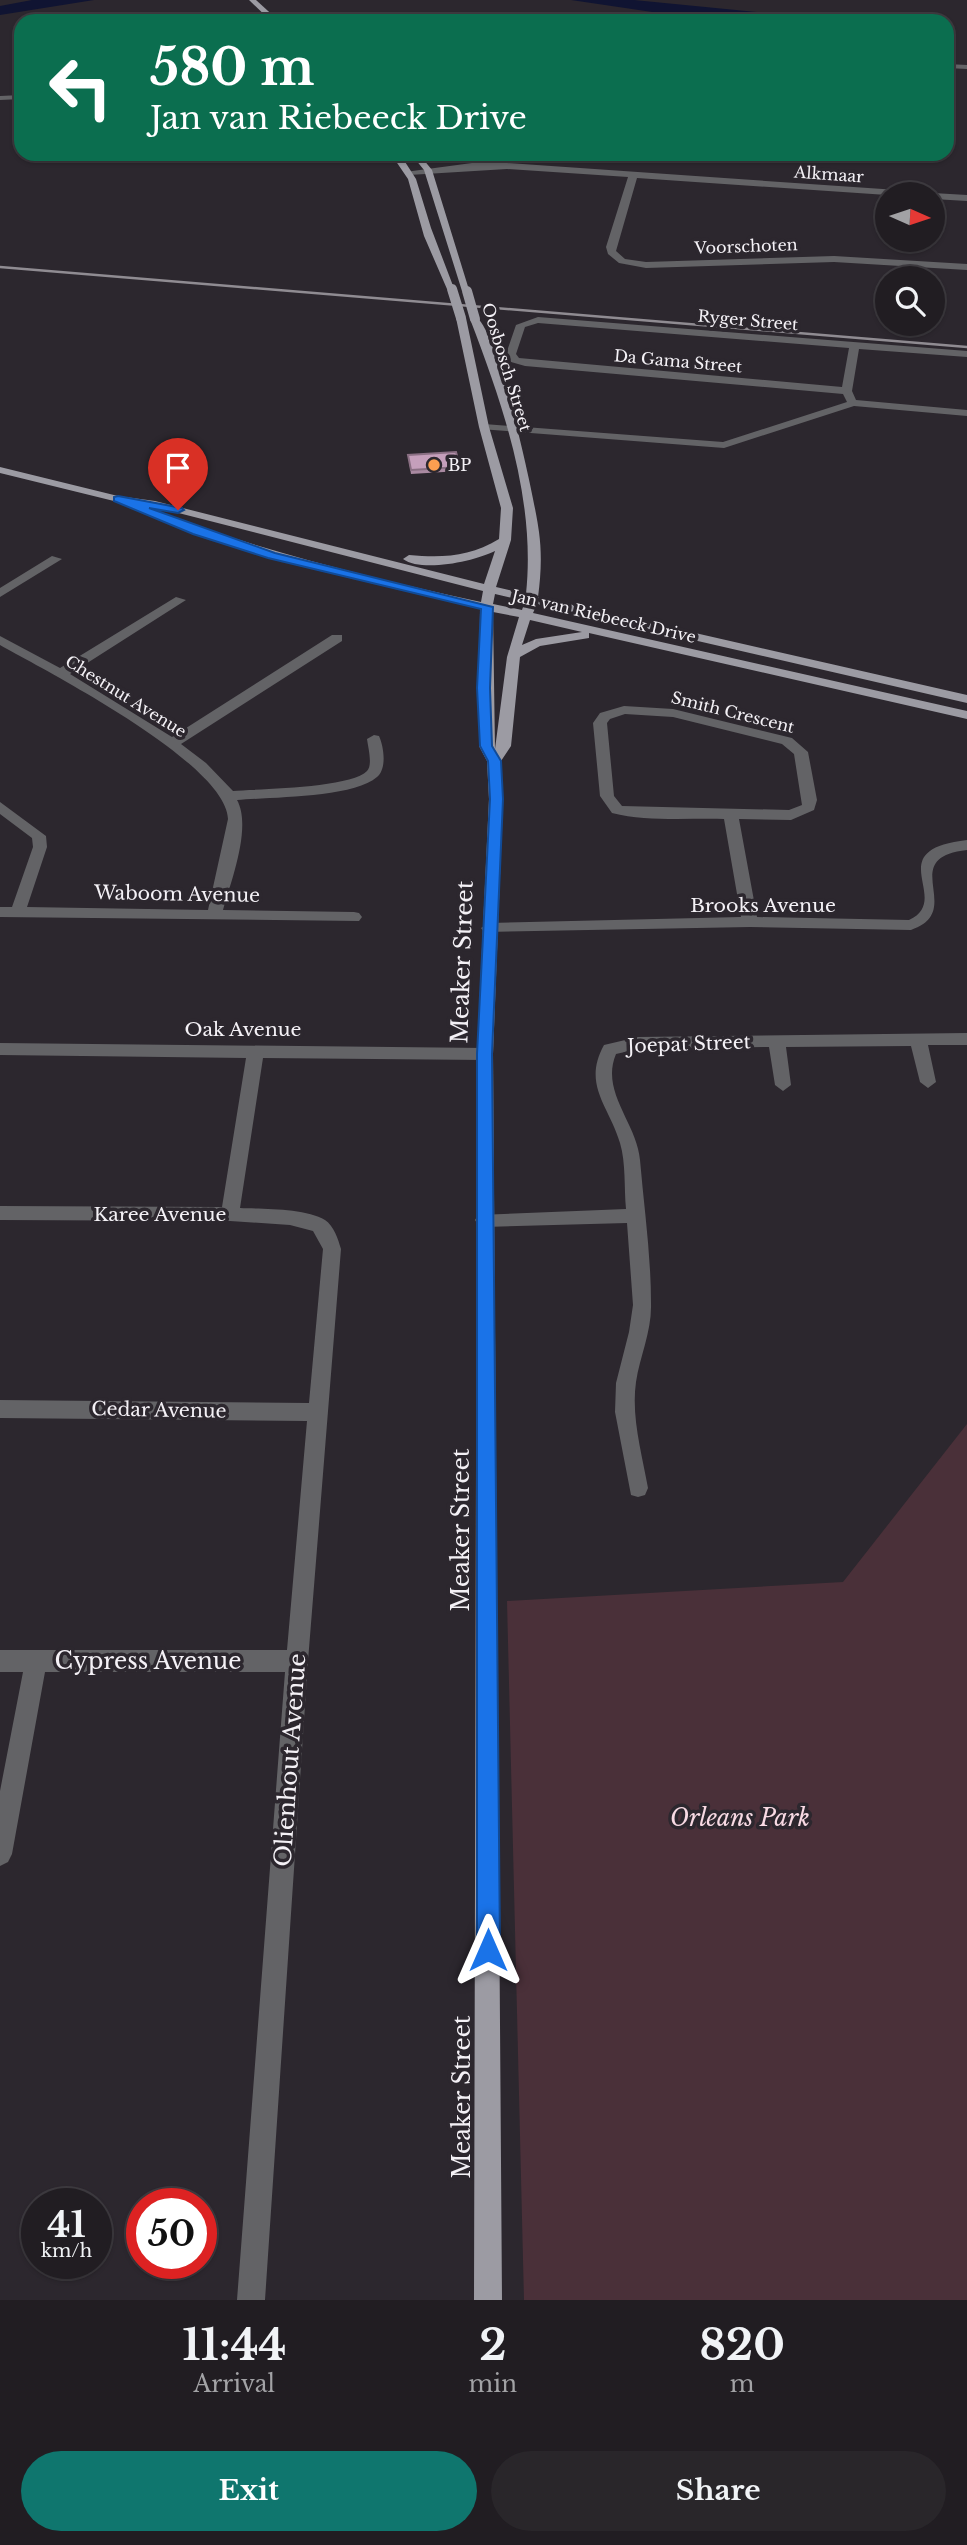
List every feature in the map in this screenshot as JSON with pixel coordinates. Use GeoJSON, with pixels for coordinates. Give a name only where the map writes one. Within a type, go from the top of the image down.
{"type":"FeatureCollection","features":[{"type":"Feature","properties":{"kind":"main road"},"geometry":{"type":"LineString","coordinates":[[240,0],[249,10]]}},
{"type":"Feature","properties":{"kind":"main road"},"geometry":{"type":"LineString","coordinates":[[252,0],[268,14]]}},
{"type":"Feature","properties":{"kind":"main road","name":"Oosbosch Street"},"geometry":{"type":"LineString","coordinates":[[400,161],[409,172],[426,228],[452,289],[461,318],[484,427],[507,508],[505,540],[489,589]]}},
{"type":"Feature","properties":{"kind":"main road","name":"Oosbosch Street"},"geometry":{"type":"LineString","coordinates":[[421,161],[428,170],[512,429],[530,499],[533,528],[532,599]]}},
{"type":"Feature","properties":{"kind":"main road","name":"Jan van Riebeeck Drive"},"geometry":{"type":"LineString","coordinates":[[0,470],[118,499],[155,504],[295,542],[489,589],[967,699]]}},
{"type":"Feature","properties":{"kind":"main road","name":"Jan van Riebeeck Drive"},"geometry":{"type":"LineString","coordinates":[[118,499],[197,531],[272,556],[814,684],[967,715]]}},
{"type":"Feature","properties":{"kind":"main road"},"geometry":{"type":"LineString","coordinates":[[295,542],[445,562],[474,558],[505,540]]}},
{"type":"Feature","properties":{"kind":"main road","name":"Meaker Street"},"geometry":{"type":"LineString","coordinates":[[488,2300],[484,1220],[485,1054],[496,799],[494,761],[486,746],[484,688],[489,589]]}},
{"type":"Feature","properties":{"kind":"main road","name":"Meaker Street"},"geometry":{"type":"LineString","coordinates":[[494,761],[505,746],[516,653],[532,599]]}},
{"type":"Feature","properties":{"kind":"main road"},"geometry":{"type":"LineString","coordinates":[[516,653],[536,643],[562,636],[605,634]]}},
{"type":"Feature","properties":{"kind":"street","name":"Alkmaar"},"geometry":{"type":"LineString","coordinates":[[409,172],[489,166],[875,191]]}},
{"type":"Feature","properties":{"kind":"street","name":"Voorschoten"},"geometry":{"type":"LineString","coordinates":[[634,175],[611,247],[614,257],[622,261],[660,265],[834,259],[967,267]]}},
{"type":"Feature","properties":{"kind":"street"},"geometry":{"type":"LineString","coordinates":[[945,197],[967,198]]}},
{"type":"Feature","properties":{"kind":"street","name":"Ryger Street"},"geometry":{"type":"LineString","coordinates":[[511,354],[522,324],[538,320],[967,354]]}},
{"type":"Feature","properties":{"kind":"street"},"geometry":{"type":"LineString","coordinates":[[853,403],[847,391],[855,345]]}},
{"type":"Feature","properties":{"kind":"street","name":"Da Gama Street"},"geometry":{"type":"LineString","coordinates":[[511,354],[515,360],[525,363],[847,391]]}},
{"type":"Feature","properties":{"kind":"street"},"geometry":{"type":"LineString","coordinates":[[484,427],[724,445],[853,403],[967,413]]}},
{"type":"Feature","properties":{"kind":"street"},"geometry":{"type":"LineString","coordinates":[[0,593],[56,559]]}},
{"type":"Feature","properties":{"kind":"street"},"geometry":{"type":"LineString","coordinates":[[60,674],[180,600]]}},
{"type":"Feature","properties":{"kind":"street"},"geometry":{"type":"LineString","coordinates":[[173,743],[337,638]]}},
{"type":"Feature","properties":{"kind":"street","name":"Chestnut Avenue"},"geometry":{"type":"LineString","coordinates":[[0,640],[173,743],[230,796]]}},
{"type":"Feature","properties":{"kind":"street","name":"Smith Crescent"},"geometry":{"type":"LineString","coordinates":[[624,710],[673,713],[796,745],[804,760],[809,807],[791,815],[731,815],[638,814],[617,810],[607,796],[600,723],[605,716],[624,710]]}},
{"type":"Feature","properties":{"kind":"street"},"geometry":{"type":"LineString","coordinates":[[215,914],[234,825],[235,810],[230,796],[351,786],[363,781],[377,766],[374,739]]}},
{"type":"Feature","properties":{"kind":"street"},"geometry":{"type":"LineString","coordinates":[[0,807],[39,836],[40,847],[18,912]]}},
{"type":"Feature","properties":{"kind":"street"},"geometry":{"type":"LineString","coordinates":[[731,815],[750,922]]}},
{"type":"Feature","properties":{"kind":"street","name":"Brooks Avenue"},"geometry":{"type":"LineString","coordinates":[[489,928],[750,922],[911,925],[926,922],[935,915],[939,905],[929,865],[934,853],[944,847],[967,845]]}},
{"type":"Feature","properties":{"kind":"street","name":"Waboom Avenue"},"geometry":{"type":"LineString","coordinates":[[0,912],[354,917]]}},
{"type":"Feature","properties":{"kind":"street"},"geometry":{"type":"LineString","coordinates":[[918,1039],[928,1082]]}},
{"type":"Feature","properties":{"kind":"street","name":"Joepat Street"},"geometry":{"type":"LineString","coordinates":[[638,1488],[625,1412],[626,1383],[639,1332],[642,1306],[630,1146],[625,1127],[606,1096],[603,1080],[604,1059],[610,1049],[638,1043],[967,1039]]}},
{"type":"Feature","properties":{"kind":"street"},"geometry":{"type":"LineString","coordinates":[[777,1042],[783,1085]]}},
{"type":"Feature","properties":{"kind":"street","name":"Oak Avenue"},"geometry":{"type":"LineString","coordinates":[[0,1049],[485,1054]]}},
{"type":"Feature","properties":{"kind":"street"},"geometry":{"type":"LineString","coordinates":[[230,1214],[256,1050]]}},
{"type":"Feature","properties":{"kind":"street","name":"Karee Avenue"},"geometry":{"type":"LineString","coordinates":[[0,1213],[230,1214],[305,1220],[319,1225]]}},
{"type":"Feature","properties":{"kind":"street"},"geometry":{"type":"LineString","coordinates":[[484,1220],[635,1216]]}},
{"type":"Feature","properties":{"kind":"street","name":"Olienhout Avenue"},"geometry":{"type":"LineString","coordinates":[[251,2300],[297,1661],[332,1249],[328,1236],[319,1225]]}},
{"type":"Feature","properties":{"kind":"street","name":"Cedar Avenue"},"geometry":{"type":"LineString","coordinates":[[0,1409],[319,1412]]}},
{"type":"Feature","properties":{"kind":"street","name":"Cypress Avenue"},"geometry":{"type":"LineString","coordinates":[[0,1661],[297,1661]]}},
{"type":"Feature","properties":{"kind":"street"},"geometry":{"type":"LineString","coordinates":[[0,1854],[36,1661]]}},
{"type":"Feature","properties":{"kind":"green space","name":"Orleans Park"},"geometry":{"type":"Polygon","coordinates":[[[967,1424],[967,2300],[524,2300],[507,1601],[843,1582],[967,1424]]]}},
{"type":"Feature","properties":{"kind":"water"},"geometry":{"type":"Polygon","coordinates":[[[32,0],[94,0],[0,15],[0,6],[32,0]]]}},
{"type":"Feature","properties":{"kind":"water"},"geometry":{"type":"Polygon","coordinates":[[[571,0],[634,0],[778,14],[666,14],[571,0]]]}},
{"type":"Feature","properties":{"kind":"building","name":"BP"},"geometry":{"type":"Polygon","coordinates":[[[456,452],[460,467],[411,470],[408,455],[456,452]]]}},
{"type":"Feature","properties":{"kind":"railway"},"geometry":{"type":"LineString","coordinates":[[0,267],[967,347]]}},
{"type":"Feature","properties":{"kind":"place","name":"BP"},"geometry":{"type":"Point","coordinates":[434,465]}},
{"type":"Feature","properties":{"kind":"route"},"geometry":{"type":"LineString","coordinates":[[178,510],[118,499],[197,531],[272,556],[487,607],[484,688],[486,746],[494,761],[496,799],[485,1054],[488,1950]]}}]}
